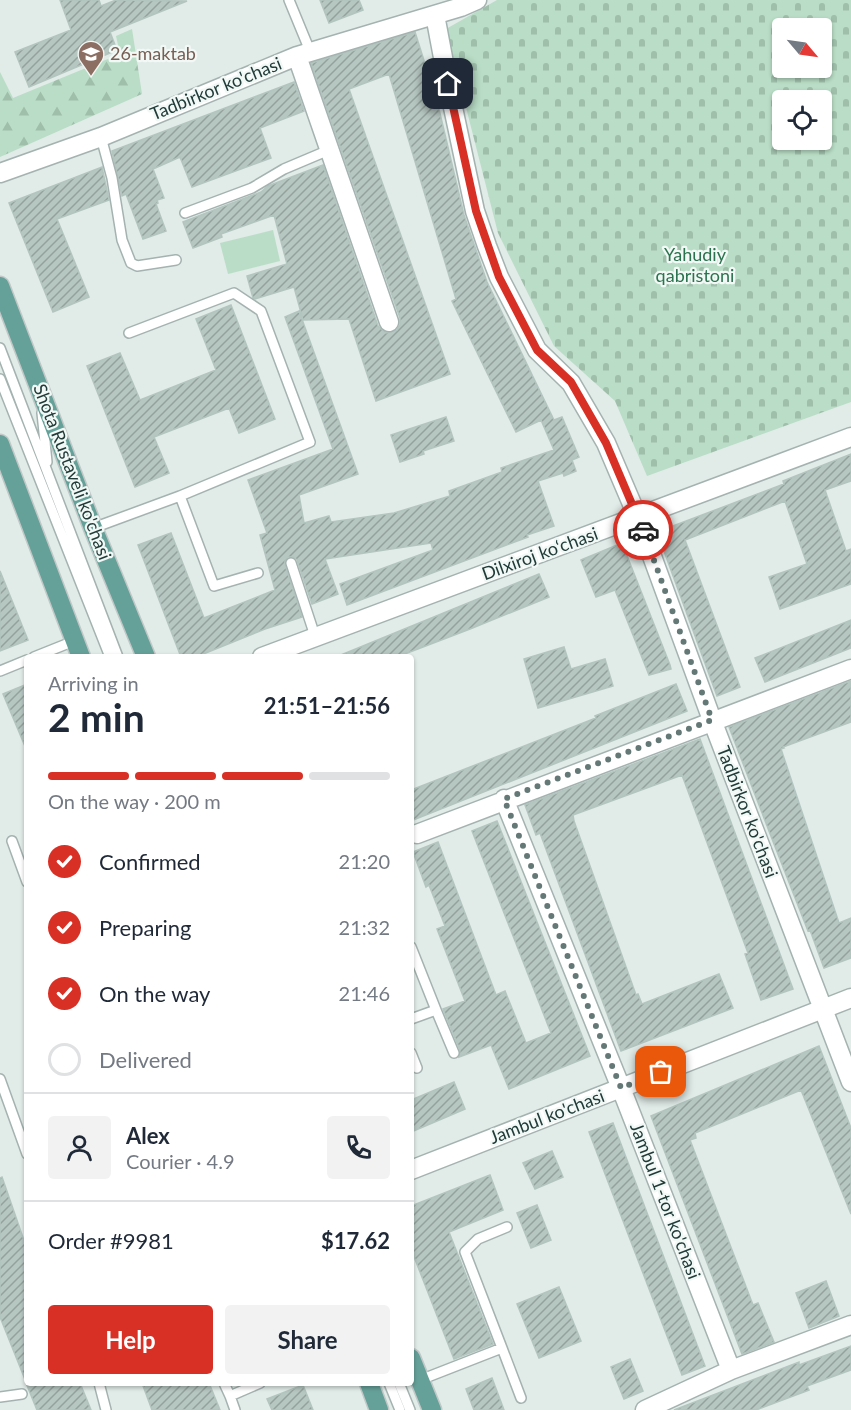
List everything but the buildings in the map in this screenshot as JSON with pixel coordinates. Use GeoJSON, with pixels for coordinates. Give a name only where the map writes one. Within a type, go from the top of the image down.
{"type":"FeatureCollection","features":[{"type":"Feature","properties":{"kind":"main road","name":"Shota Rustaveli ko'chasi"},"geometry":{"type":"LineString","coordinates":[[0,286],[93,528],[145,654]]}},
{"type":"Feature","properties":{"kind":"main road"},"geometry":{"type":"LineString","coordinates":[[0,444],[77,649]]}},
{"type":"Feature","properties":{"kind":"main road"},"geometry":{"type":"LineString","coordinates":[[414,1365],[432,1410]]}},
{"type":"Feature","properties":{"kind":"main road"},"geometry":{"type":"LineString","coordinates":[[370,1386],[379,1410]]}},
{"type":"Feature","properties":{"kind":"street","name":"Tadbirkor ko'chasi"},"geometry":{"type":"LineString","coordinates":[[0,173],[101,137],[304,54],[435,15],[477,0]]}},
{"type":"Feature","properties":{"kind":"street","name":"Tadbirkor ko'chasi"},"geometry":{"type":"LineString","coordinates":[[435,15],[476,211],[499,277],[537,350],[571,382],[606,443],[638,518],[712,720],[851,1082]]}},
{"type":"Feature","properties":{"kind":"street"},"geometry":{"type":"LineString","coordinates":[[304,54],[329,150],[389,322]]}},
{"type":"Feature","properties":{"kind":"street","name":"Dilxiroj ko‘chasi"},"geometry":{"type":"LineString","coordinates":[[270,654],[851,437]]}},
{"type":"Feature","properties":{"kind":"street"},"geometry":{"type":"LineString","coordinates":[[417,834],[851,669]]}},
{"type":"Feature","properties":{"kind":"street","name":"Jambul 1-tor ko'chasi"},"geometry":{"type":"LineString","coordinates":[[504,799],[621,1088],[731,1370]]}},
{"type":"Feature","properties":{"kind":"street","name":"Jambul ko'chasi"},"geometry":{"type":"LineString","coordinates":[[414,1169],[851,998]]}},
{"type":"Feature","properties":{"kind":"street"},"geometry":{"type":"LineString","coordinates":[[645,1410],[731,1370],[851,1325]]}},
{"type":"Feature","properties":{"kind":"lane"},"geometry":{"type":"LineString","coordinates":[[289,0],[304,54]]}},
{"type":"Feature","properties":{"kind":"lane"},"geometry":{"type":"LineString","coordinates":[[101,137],[112,178],[123,240],[131,263],[137,266],[177,260]]}},
{"type":"Feature","properties":{"kind":"lane"},"geometry":{"type":"LineString","coordinates":[[185,213],[252,188],[284,169],[329,150]]}},
{"type":"Feature","properties":{"kind":"lane"},"geometry":{"type":"LineString","coordinates":[[93,528],[180,496],[310,442],[261,312],[234,292],[129,333]]}},
{"type":"Feature","properties":{"kind":"lane"},"geometry":{"type":"LineString","coordinates":[[0,348],[117,654]]}},
{"type":"Feature","properties":{"kind":"lane"},"geometry":{"type":"LineString","coordinates":[[0,379],[109,654]]}},
{"type":"Feature","properties":{"kind":"lane"},"geometry":{"type":"LineString","coordinates":[[41,392],[48,474]]}},
{"type":"Feature","properties":{"kind":"lane"},"geometry":{"type":"LineString","coordinates":[[180,496],[214,586],[258,573]]}},
{"type":"Feature","properties":{"kind":"lane"},"geometry":{"type":"LineString","coordinates":[[291,563],[315,636]]}},
{"type":"Feature","properties":{"kind":"lane"},"geometry":{"type":"LineString","coordinates":[[50,654],[77,649]]}},
{"type":"Feature","properties":{"kind":"lane"},"geometry":{"type":"LineString","coordinates":[[0,670],[24,661]]}},
{"type":"Feature","properties":{"kind":"lane"},"geometry":{"type":"LineString","coordinates":[[12,841],[24,874]]}},
{"type":"Feature","properties":{"kind":"lane"},"geometry":{"type":"LineString","coordinates":[[414,955],[454,1053]]}},
{"type":"Feature","properties":{"kind":"lane"},"geometry":{"type":"LineString","coordinates":[[414,1018],[435,1010]]}},
{"type":"Feature","properties":{"kind":"lane"},"geometry":{"type":"LineString","coordinates":[[414,1060],[417,1068]]}},
{"type":"Feature","properties":{"kind":"lane"},"geometry":{"type":"LineString","coordinates":[[0,1079],[24,1146]]}},
{"type":"Feature","properties":{"kind":"lane"},"geometry":{"type":"LineString","coordinates":[[507,1227],[478,1239],[465,1252],[521,1398]]}},
{"type":"Feature","properties":{"kind":"lane"},"geometry":{"type":"LineString","coordinates":[[420,1380],[502,1348]]}},
{"type":"Feature","properties":{"kind":"lane"},"geometry":{"type":"LineString","coordinates":[[100,1386],[106,1410]]}},
{"type":"Feature","properties":{"kind":"lane"},"geometry":{"type":"LineString","coordinates":[[225,1386],[235,1410]]}},
{"type":"Feature","properties":{"kind":"lane"},"geometry":{"type":"LineString","coordinates":[[230,1396],[253,1386]]}},
{"type":"Feature","properties":{"kind":"lane"},"geometry":{"type":"LineString","coordinates":[[390,1386],[400,1410]]}},
{"type":"Feature","properties":{"kind":"lane"},"geometry":{"type":"LineString","coordinates":[[400,1386],[410,1410]]}},
{"type":"Feature","properties":{"kind":"lane"},"geometry":{"type":"LineString","coordinates":[[0,1397],[22,1394]]}},
{"type":"Feature","properties":{"kind":"green space","name":"Yahudiy qabristoni"},"geometry":{"type":"Polygon","coordinates":[[[497,0],[851,0],[851,402],[647,476],[615,401],[554,346],[498,233],[446,29],[497,0]]]}},
{"type":"Feature","properties":{"kind":"green space"},"geometry":{"type":"Polygon","coordinates":[[[132,29],[142,94],[0,157],[0,72],[13,98],[120,54],[116,36],[132,29]]]}},
{"type":"Feature","properties":{"kind":"green space"},"geometry":{"type":"Polygon","coordinates":[[[273,230],[280,261],[228,274],[220,243],[273,230]]]}},
{"type":"Feature","properties":{"kind":"way so far"},"geometry":{"type":"LineString","coordinates":[[643,530],[712,720],[504,799],[621,1088],[661,1072]]}},
{"type":"Feature","properties":{"kind":"place","name":"26-maktab"},"geometry":{"type":"Point","coordinates":[91,77]}},
{"type":"Feature","properties":{"kind":"route"},"geometry":{"type":"LineString","coordinates":[[448,84],[476,211],[499,277],[537,350],[571,382],[606,443],[643,530]]}}]}
